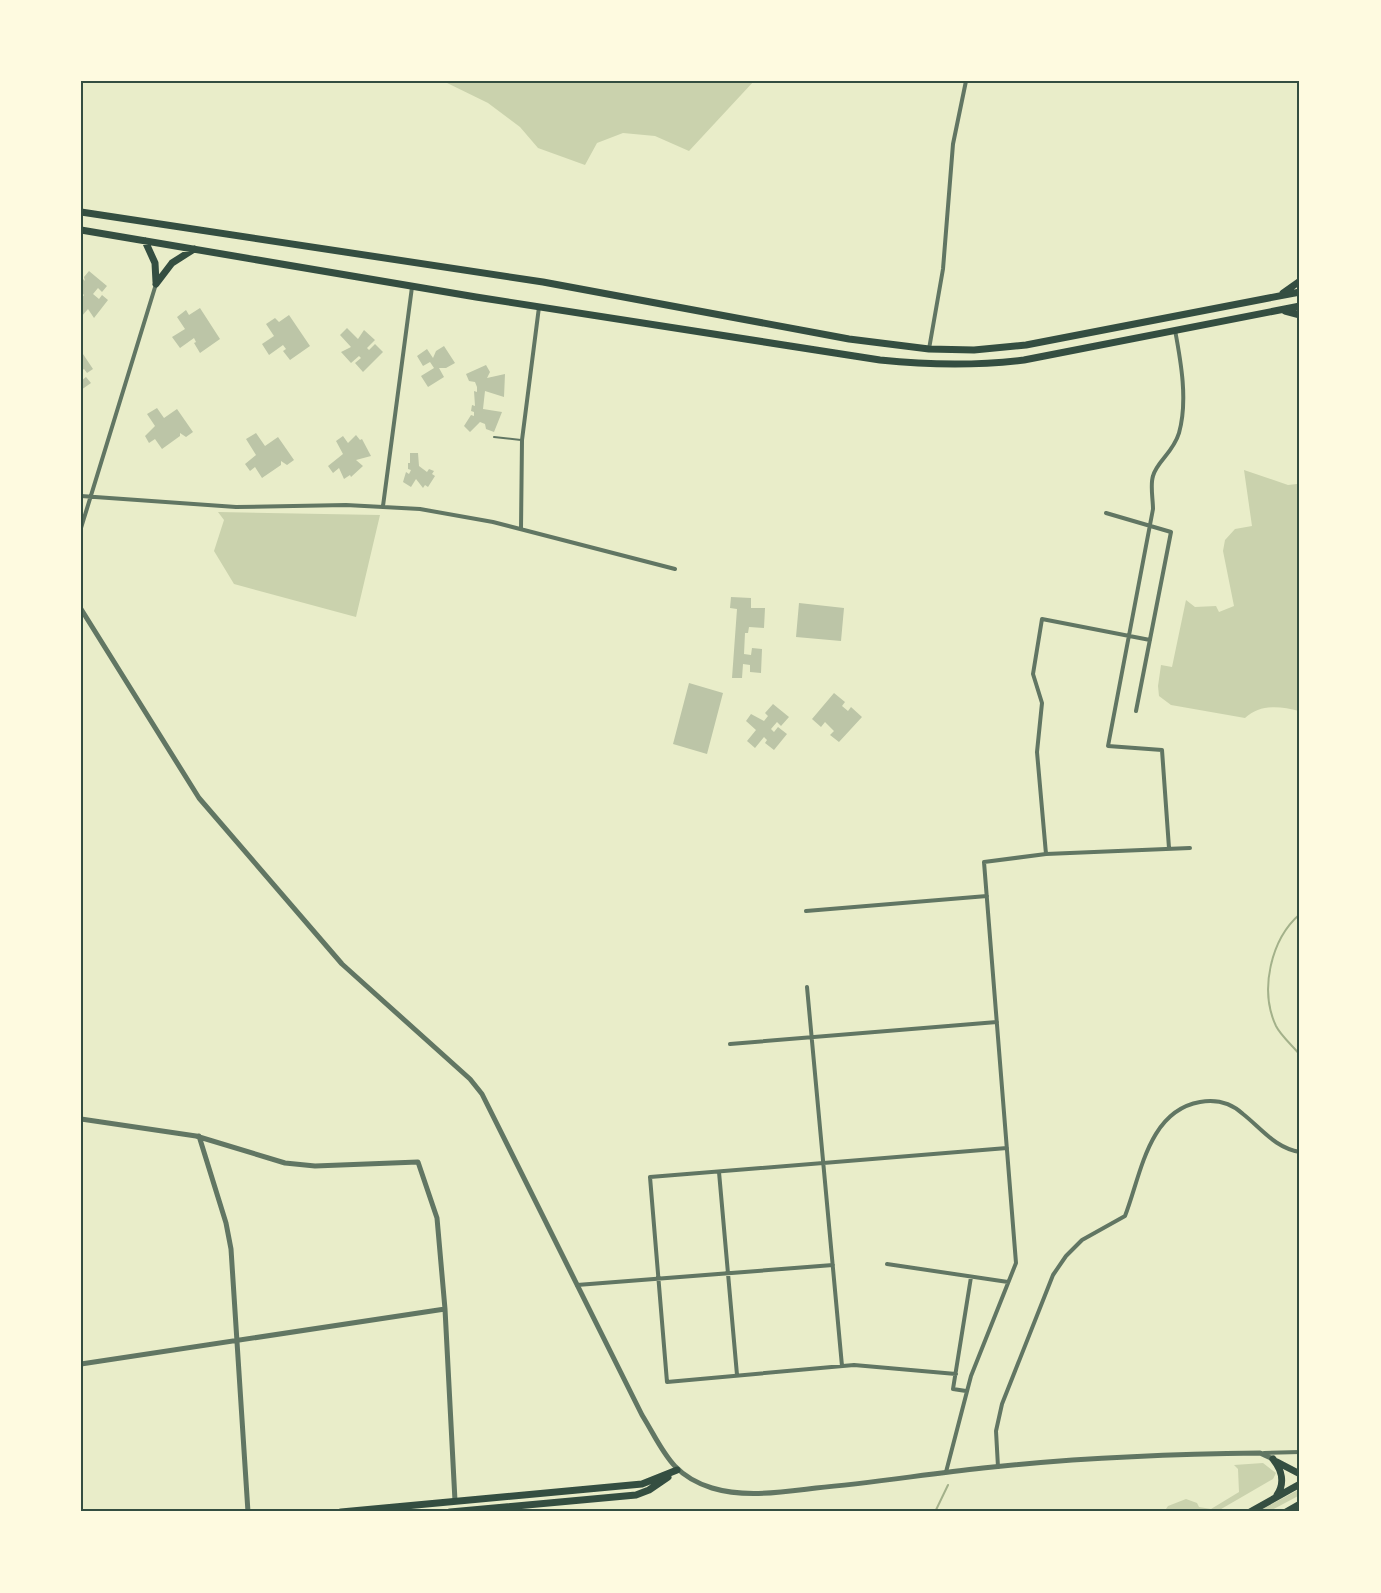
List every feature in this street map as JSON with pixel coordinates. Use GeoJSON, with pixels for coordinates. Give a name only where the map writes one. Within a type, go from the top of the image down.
{"type":"FeatureCollection","features":[{"type":"Feature","properties":{"kind":"main road"},"geometry":{"type":"LineString","coordinates":[[81,212],[543,282],[849,339],[929,349],[974,350],[1026,345],[1300,292]]}},
{"type":"Feature","properties":{"kind":"main road"},"geometry":{"type":"LineString","coordinates":[[81,230],[412,286],[862,358],[917,364],[991,364],[1024,360],[1300,306]]}},
{"type":"Feature","properties":{"kind":"main road"},"geometry":{"type":"LineString","coordinates":[[145,241],[155,263],[156,284]]}},
{"type":"Feature","properties":{"kind":"main road"},"geometry":{"type":"LineString","coordinates":[[156,284],[172,263],[194,249]]}},
{"type":"Feature","properties":{"kind":"main road"},"geometry":{"type":"LineString","coordinates":[[1277,296],[1300,281]]}},
{"type":"Feature","properties":{"kind":"main road"},"geometry":{"type":"LineString","coordinates":[[1276,310],[1300,315]]}},
{"type":"Feature","properties":{"kind":"main road"},"geometry":{"type":"LineString","coordinates":[[1273,1459],[1288,1470],[1300,1474]]}},
{"type":"Feature","properties":{"kind":"main road"},"geometry":{"type":"LineString","coordinates":[[1273,1459],[1282,1480],[1280,1491],[1275,1497]]}},
{"type":"Feature","properties":{"kind":"main road"},"geometry":{"type":"LineString","coordinates":[[341,1512],[642,1484],[677,1470]]}},
{"type":"Feature","properties":{"kind":"main road"},"geometry":{"type":"LineString","coordinates":[[450,1512],[636,1495],[655,1487],[677,1470]]}},
{"type":"Feature","properties":{"kind":"main road"},"geometry":{"type":"LineString","coordinates":[[1250,1512],[1300,1484]]}},
{"type":"Feature","properties":{"kind":"main road"},"geometry":{"type":"LineString","coordinates":[[1286,1512],[1300,1504]]}},
{"type":"Feature","properties":{"kind":"street"},"geometry":{"type":"LineString","coordinates":[[929,349],[943,269],[953,144],[966,81]]}},
{"type":"Feature","properties":{"kind":"street"},"geometry":{"type":"LineString","coordinates":[[81,528],[156,284]]}},
{"type":"Feature","properties":{"kind":"street"},"geometry":{"type":"LineString","coordinates":[[383,506],[412,286]]}},
{"type":"Feature","properties":{"kind":"street"},"geometry":{"type":"LineString","coordinates":[[521,529],[522,440],[539,306]]}},
{"type":"Feature","properties":{"kind":"street"},"geometry":{"type":"LineString","coordinates":[[1169,849],[1162,750],[1108,746],[1153,509],[1152,478],[1156,467],[1170,454],[1179,433],[1182,364],[1175,330]]}},
{"type":"Feature","properties":{"kind":"street"},"geometry":{"type":"LineString","coordinates":[[81,496],[236,507],[383,506],[445,512],[675,569]]}},
{"type":"Feature","properties":{"kind":"street"},"geometry":{"type":"LineString","coordinates":[[1106,513],[1171,532],[1136,711]]}},
{"type":"Feature","properties":{"kind":"street"},"geometry":{"type":"LineString","coordinates":[[81,609],[200,798],[342,963],[470,1078],[482,1094],[642,1415],[677,1470],[687,1478],[712,1488],[753,1493],[998,1467],[1185,1454],[1300,1452]]}},
{"type":"Feature","properties":{"kind":"street"},"geometry":{"type":"LineString","coordinates":[[1046,854],[1037,752],[1042,703],[1033,674],[1042,619],[1150,640]]}},
{"type":"Feature","properties":{"kind":"street"},"geometry":{"type":"LineString","coordinates":[[946,1473],[971,1376],[1017,1263],[984,862],[1046,854],[1190,848]]}},
{"type":"Feature","properties":{"kind":"street"},"geometry":{"type":"LineString","coordinates":[[806,911],[987,896]]}},
{"type":"Feature","properties":{"kind":"street"},"geometry":{"type":"LineString","coordinates":[[807,987],[842,1366]]}},
{"type":"Feature","properties":{"kind":"street"},"geometry":{"type":"LineString","coordinates":[[730,1044],[997,1022]]}},
{"type":"Feature","properties":{"kind":"street"},"geometry":{"type":"LineString","coordinates":[[998,1467],[996,1431],[1002,1404],[1051,1281],[1066,1256],[1082,1240],[1125,1216],[1148,1148],[1168,1118],[1193,1104],[1219,1101],[1243,1113],[1280,1145],[1300,1152]]}},
{"type":"Feature","properties":{"kind":"street"},"geometry":{"type":"LineString","coordinates":[[81,1119],[199,1136],[285,1164],[315,1166],[418,1162],[437,1218],[445,1309],[455,1501]]}},
{"type":"Feature","properties":{"kind":"street"},"geometry":{"type":"LineString","coordinates":[[199,1136],[229,1235],[248,1512]]}},
{"type":"Feature","properties":{"kind":"street"},"geometry":{"type":"LineString","coordinates":[[956,1374],[842,1366],[667,1382],[650,1177],[1007,1148]]}},
{"type":"Feature","properties":{"kind":"street"},"geometry":{"type":"LineString","coordinates":[[719,1172],[737,1375]]}},
{"type":"Feature","properties":{"kind":"street"},"geometry":{"type":"LineString","coordinates":[[886,1264],[1008,1282]]}},
{"type":"Feature","properties":{"kind":"street"},"geometry":{"type":"LineString","coordinates":[[578,1286],[833,1265]]}},
{"type":"Feature","properties":{"kind":"street"},"geometry":{"type":"LineString","coordinates":[[966,1391],[953,1389],[971,1277]]}},
{"type":"Feature","properties":{"kind":"street"},"geometry":{"type":"LineString","coordinates":[[81,1364],[445,1309]]}},
{"type":"Feature","properties":{"kind":"street"},"geometry":{"type":"LineString","coordinates":[[1260,1453],[1273,1459]]}},
{"type":"Feature","properties":{"kind":"lane"},"geometry":{"type":"LineString","coordinates":[[494,437],[522,440]]}},
{"type":"Feature","properties":{"kind":"green space"},"geometry":{"type":"Polygon","coordinates":[[[443,81],[754,81],[689,151],[655,136],[623,133],[597,143],[585,165],[538,148],[520,127],[488,103],[443,81]]]}},
{"type":"Feature","properties":{"kind":"green space"},"geometry":{"type":"Polygon","coordinates":[[[1244,470],[1288,485],[1297,484],[1300,488],[1300,737],[1297,737],[1299,711],[1270,707],[1257,710],[1245,718],[1171,705],[1159,696],[1161,665],[1172,667],[1186,600],[1195,607],[1216,606],[1219,612],[1234,606],[1223,551],[1225,540],[1235,529],[1252,526],[1244,470]]]}},
{"type":"Feature","properties":{"kind":"green space"},"geometry":{"type":"Polygon","coordinates":[[[218,512],[380,515],[356,617],[234,584],[214,551],[224,520],[218,512]]]}},
{"type":"Feature","properties":{"kind":"green space"},"geometry":{"type":"Polygon","coordinates":[[[1263,1463],[1276,1473],[1273,1479],[1216,1512],[1164,1512],[1168,1506],[1186,1499],[1197,1503],[1199,1507],[1211,1509],[1239,1492],[1238,1469],[1234,1465],[1263,1463]]]}},
{"type":"Feature","properties":{"kind":"green space"},"geometry":{"type":"Polygon","coordinates":[[[1300,1489],[1300,1495],[1268,1512],[1257,1512],[1300,1489]]]}},
{"type":"Feature","properties":{"kind":"building"},"geometry":{"type":"Polygon","coordinates":[[[89,271],[107,286],[102,292],[98,288],[93,294],[99,299],[102,295],[108,300],[94,318],[88,309],[81,317],[81,299],[84,295],[81,292],[81,277],[85,281],[84,277],[89,271]]]}},
{"type":"Feature","properties":{"kind":"building"},"geometry":{"type":"Polygon","coordinates":[[[200,308],[220,339],[200,353],[194,343],[196,342],[194,338],[180,348],[172,337],[185,329],[177,317],[186,310],[189,315],[200,308]]]}},
{"type":"Feature","properties":{"kind":"building"},"geometry":{"type":"Polygon","coordinates":[[[289,315],[310,346],[290,360],[283,351],[286,349],[283,345],[269,355],[262,344],[274,336],[266,324],[275,318],[279,322],[289,315]]]}},
{"type":"Feature","properties":{"kind":"building"},"geometry":{"type":"Polygon","coordinates":[[[347,328],[358,339],[364,330],[375,340],[367,348],[369,350],[375,344],[383,352],[363,372],[355,363],[361,358],[359,356],[351,363],[341,352],[351,347],[340,335],[347,328]]]}},
{"type":"Feature","properties":{"kind":"building"},"geometry":{"type":"Polygon","coordinates":[[[444,346],[455,363],[446,368],[439,368],[444,377],[428,387],[421,376],[434,368],[430,362],[423,366],[417,356],[427,349],[433,358],[436,351],[444,346]]]}},
{"type":"Feature","properties":{"kind":"building"},"geometry":{"type":"Polygon","coordinates":[[[81,351],[93,369],[87,373],[84,369],[81,371],[81,351]]]}},
{"type":"Feature","properties":{"kind":"building"},"geometry":{"type":"Polygon","coordinates":[[[486,365],[490,372],[487,378],[505,374],[504,397],[485,391],[483,409],[502,412],[494,432],[486,429],[485,424],[480,422],[470,432],[464,426],[471,415],[474,416],[474,412],[471,411],[472,405],[475,406],[474,391],[477,392],[477,387],[475,382],[469,381],[466,374],[486,365]]]}},
{"type":"Feature","properties":{"kind":"building"},"geometry":{"type":"Polygon","coordinates":[[[86,377],[91,383],[81,390],[81,381],[86,377]]]}},
{"type":"Feature","properties":{"kind":"building"},"geometry":{"type":"Polygon","coordinates":[[[157,408],[164,418],[177,409],[193,432],[186,437],[180,433],[180,436],[162,449],[155,439],[149,443],[145,436],[155,426],[147,414],[157,408]]]}},
{"type":"Feature","properties":{"kind":"building"},"geometry":{"type":"Polygon","coordinates":[[[256,433],[265,446],[278,437],[294,460],[287,465],[281,461],[281,465],[262,478],[255,467],[250,471],[245,464],[256,455],[246,439],[256,433]]]}},
{"type":"Feature","properties":{"kind":"building"},"geometry":{"type":"Polygon","coordinates":[[[356,435],[360,440],[362,439],[371,456],[356,460],[363,466],[351,477],[350,475],[344,479],[339,468],[333,473],[328,466],[343,454],[336,441],[343,436],[348,443],[356,435]]]}},
{"type":"Feature","properties":{"kind":"building"},"geometry":{"type":"Polygon","coordinates":[[[410,453],[418,453],[419,466],[427,472],[429,469],[434,471],[432,474],[435,476],[428,487],[425,485],[423,488],[416,479],[411,487],[403,482],[406,472],[409,474],[411,470],[408,469],[410,453]]]}},
{"type":"Feature","properties":{"kind":"building"},"geometry":{"type":"Polygon","coordinates":[[[731,597],[751,598],[751,608],[765,608],[764,628],[749,627],[748,633],[745,633],[744,654],[751,655],[752,648],[762,649],[761,673],[750,672],[750,665],[743,664],[742,678],[732,678],[737,609],[730,608],[731,597]]]}},
{"type":"Feature","properties":{"kind":"building"},"geometry":{"type":"Polygon","coordinates":[[[799,603],[844,608],[841,641],[796,637],[799,603]]]}},
{"type":"Feature","properties":{"kind":"building"},"geometry":{"type":"Polygon","coordinates":[[[689,683],[723,693],[707,754],[673,744],[689,683]]]}},
{"type":"Feature","properties":{"kind":"building"},"geometry":{"type":"Polygon","coordinates":[[[834,693],[845,702],[842,706],[848,711],[851,707],[862,717],[839,742],[830,735],[834,731],[825,722],[821,727],[812,719],[834,693]]]}},
{"type":"Feature","properties":{"kind":"building"},"geometry":{"type":"Polygon","coordinates":[[[773,704],[789,717],[781,726],[777,722],[771,729],[774,732],[778,727],[787,734],[774,750],[765,743],[767,740],[764,737],[755,748],[747,741],[756,730],[746,721],[751,714],[764,721],[768,716],[765,713],[773,704]]]}},
{"type":"Feature","properties":{"kind":"waterway"},"geometry":{"type":"LineString","coordinates":[[1300,914],[1290,925],[1275,951],[1268,981],[1268,997],[1276,1026],[1300,1055]]}},
{"type":"Feature","properties":{"kind":"waterway"},"geometry":{"type":"LineString","coordinates":[[935,1512],[948,1485]]}}]}
